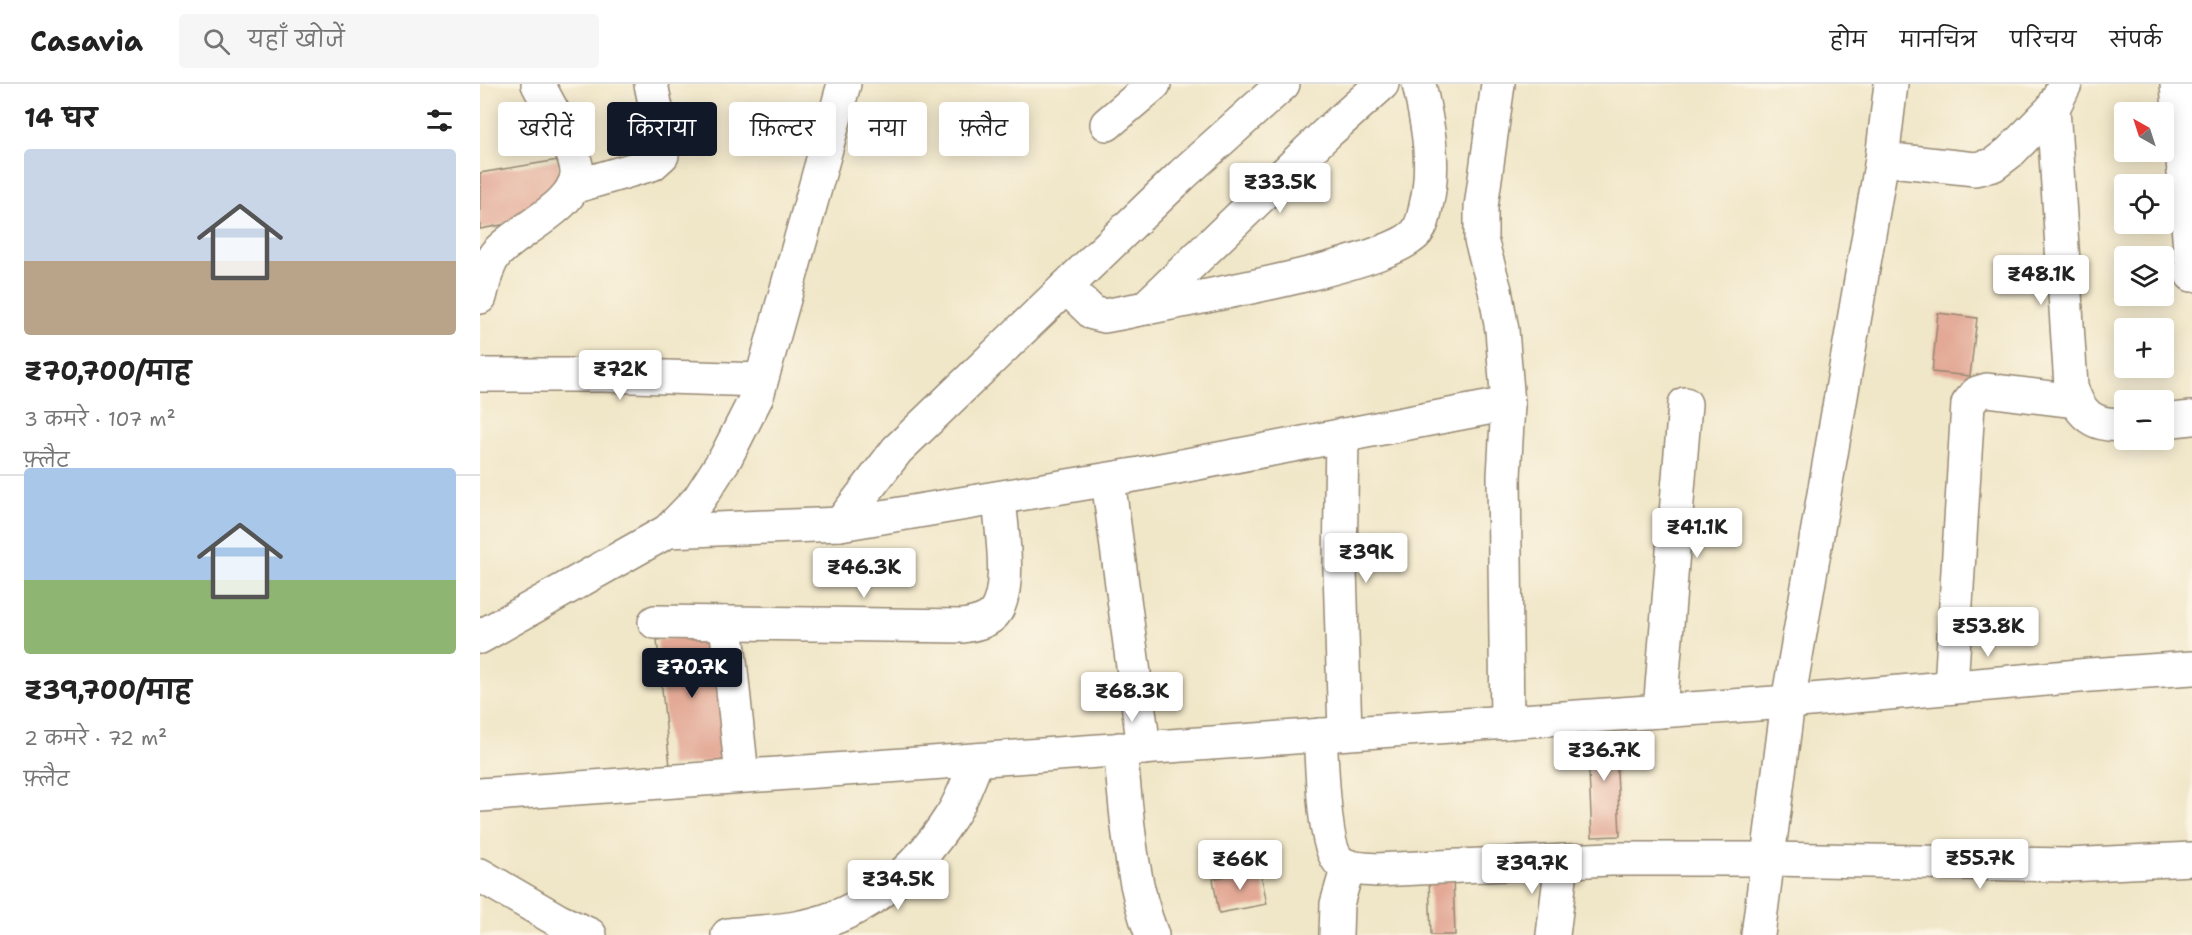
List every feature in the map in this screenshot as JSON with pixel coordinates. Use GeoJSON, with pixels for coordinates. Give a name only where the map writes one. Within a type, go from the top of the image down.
{"type":"FeatureCollection","features":[{"type":"Feature","properties":{"kind":"street"},"geometry":{"type":"LineString","coordinates":[[538,84],[574,156],[577,173],[573,187]]}},
{"type":"Feature","properties":{"kind":"street"},"geometry":{"type":"LineString","coordinates":[[480,297],[488,266],[495,254],[546,214],[573,187],[652,164],[662,155],[662,136],[651,84]]}},
{"type":"Feature","properties":{"kind":"street"},"geometry":{"type":"LineString","coordinates":[[480,637],[668,531],[699,499],[726,457],[757,396],[844,84]]}},
{"type":"Feature","properties":{"kind":"street"},"geometry":{"type":"LineString","coordinates":[[1107,124],[1154,84]]}},
{"type":"Feature","properties":{"kind":"street"},"geometry":{"type":"LineString","coordinates":[[840,524],[897,450],[1182,175],[1283,84]]}},
{"type":"Feature","properties":{"kind":"street"},"geometry":{"type":"LineString","coordinates":[[1145,308],[1327,133],[1382,84]]}},
{"type":"Feature","properties":{"kind":"street"},"geometry":{"type":"LineString","coordinates":[[1066,287],[1093,313],[1105,316],[1341,265],[1395,247],[1416,233],[1423,222],[1430,190],[1430,130],[1419,84]]}},
{"type":"Feature","properties":{"kind":"street"},"geometry":{"type":"LineString","coordinates":[[1497,84],[1481,207],[1481,240],[1495,290],[1502,330],[1508,404],[1503,476],[1507,722]]}},
{"type":"Feature","properties":{"kind":"street"},"geometry":{"type":"LineString","coordinates":[[1758,935],[1788,702],[1882,159],[1891,84]]}},
{"type":"Feature","properties":{"kind":"street"},"geometry":{"type":"LineString","coordinates":[[2176,84],[2192,275]]}},
{"type":"Feature","properties":{"kind":"street"},"geometry":{"type":"LineString","coordinates":[[1882,159],[1975,169],[1993,165],[2010,152],[2059,96]]}},
{"type":"Feature","properties":{"kind":"street"},"geometry":{"type":"LineString","coordinates":[[2059,96],[2071,386],[2075,401],[2088,417],[2106,426],[2114,425]]}},
{"type":"Feature","properties":{"kind":"street"},"geometry":{"type":"LineString","coordinates":[[480,375],[603,375],[761,380]]}},
{"type":"Feature","properties":{"kind":"street"},"geometry":{"type":"LineString","coordinates":[[1951,687],[1968,404],[1977,393],[1987,390],[2075,401]]}},
{"type":"Feature","properties":{"kind":"street"},"geometry":{"type":"LineString","coordinates":[[668,531],[840,524],[1108,480],[1508,404]]}},
{"type":"Feature","properties":{"kind":"street"},"geometry":{"type":"LineString","coordinates":[[1660,711],[1685,404]]}},
{"type":"Feature","properties":{"kind":"street"},"geometry":{"type":"LineString","coordinates":[[2174,420],[2192,418]]}},
{"type":"Feature","properties":{"kind":"street"},"geometry":{"type":"LineString","coordinates":[[1342,435],[1340,569],[1327,826],[1331,850],[1339,862],[1348,866],[1376,870],[1562,861],[1768,859],[2068,865],[2192,859]]}},
{"type":"Feature","properties":{"kind":"street"},"geometry":{"type":"LineString","coordinates":[[1108,480],[1132,748],[1133,860],[1144,914],[1152,935]]}},
{"type":"Feature","properties":{"kind":"street"},"geometry":{"type":"LineString","coordinates":[[655,622],[963,626],[984,622],[996,612],[1004,577],[999,498]]}},
{"type":"Feature","properties":{"kind":"street"},"geometry":{"type":"LineString","coordinates":[[726,623],[742,776]]}},
{"type":"Feature","properties":{"kind":"street"},"geometry":{"type":"LineString","coordinates":[[480,795],[1788,702],[2192,668]]}},
{"type":"Feature","properties":{"kind":"street"},"geometry":{"type":"LineString","coordinates":[[728,935],[802,927],[837,927],[914,864],[952,816],[977,759]]}},
{"type":"Feature","properties":{"kind":"street"},"geometry":{"type":"LineString","coordinates":[[1553,935],[1562,861]]}},
{"type":"Feature","properties":{"kind":"street"},"geometry":{"type":"LineString","coordinates":[[1336,935],[1337,904],[1348,866]]}},
{"type":"Feature","properties":{"kind":"street"},"geometry":{"type":"LineString","coordinates":[[480,875],[559,921],[590,935]]}},
{"type":"Feature","properties":{"kind":"building"},"geometry":{"type":"Polygon","coordinates":[[[558,160],[562,182],[523,221],[480,229],[480,173],[558,160]]]}},
{"type":"Feature","properties":{"kind":"building"},"geometry":{"type":"Polygon","coordinates":[[[1938,313],[1977,318],[1970,376],[1932,372],[1938,313]]]}},
{"type":"Feature","properties":{"kind":"building"},"geometry":{"type":"Polygon","coordinates":[[[712,626],[726,760],[670,766],[657,640],[692,636],[712,626]]]}},
{"type":"Feature","properties":{"kind":"building"},"geometry":{"type":"Polygon","coordinates":[[[1615,727],[1620,836],[1592,837],[1587,728],[1615,727]]]}},
{"type":"Feature","properties":{"kind":"building"},"geometry":{"type":"Polygon","coordinates":[[[1260,869],[1267,904],[1219,913],[1213,879],[1260,869]]]}},
{"type":"Feature","properties":{"kind":"building"},"geometry":{"type":"Polygon","coordinates":[[[1429,877],[1453,877],[1455,935],[1431,935],[1429,877]]]}}]}
